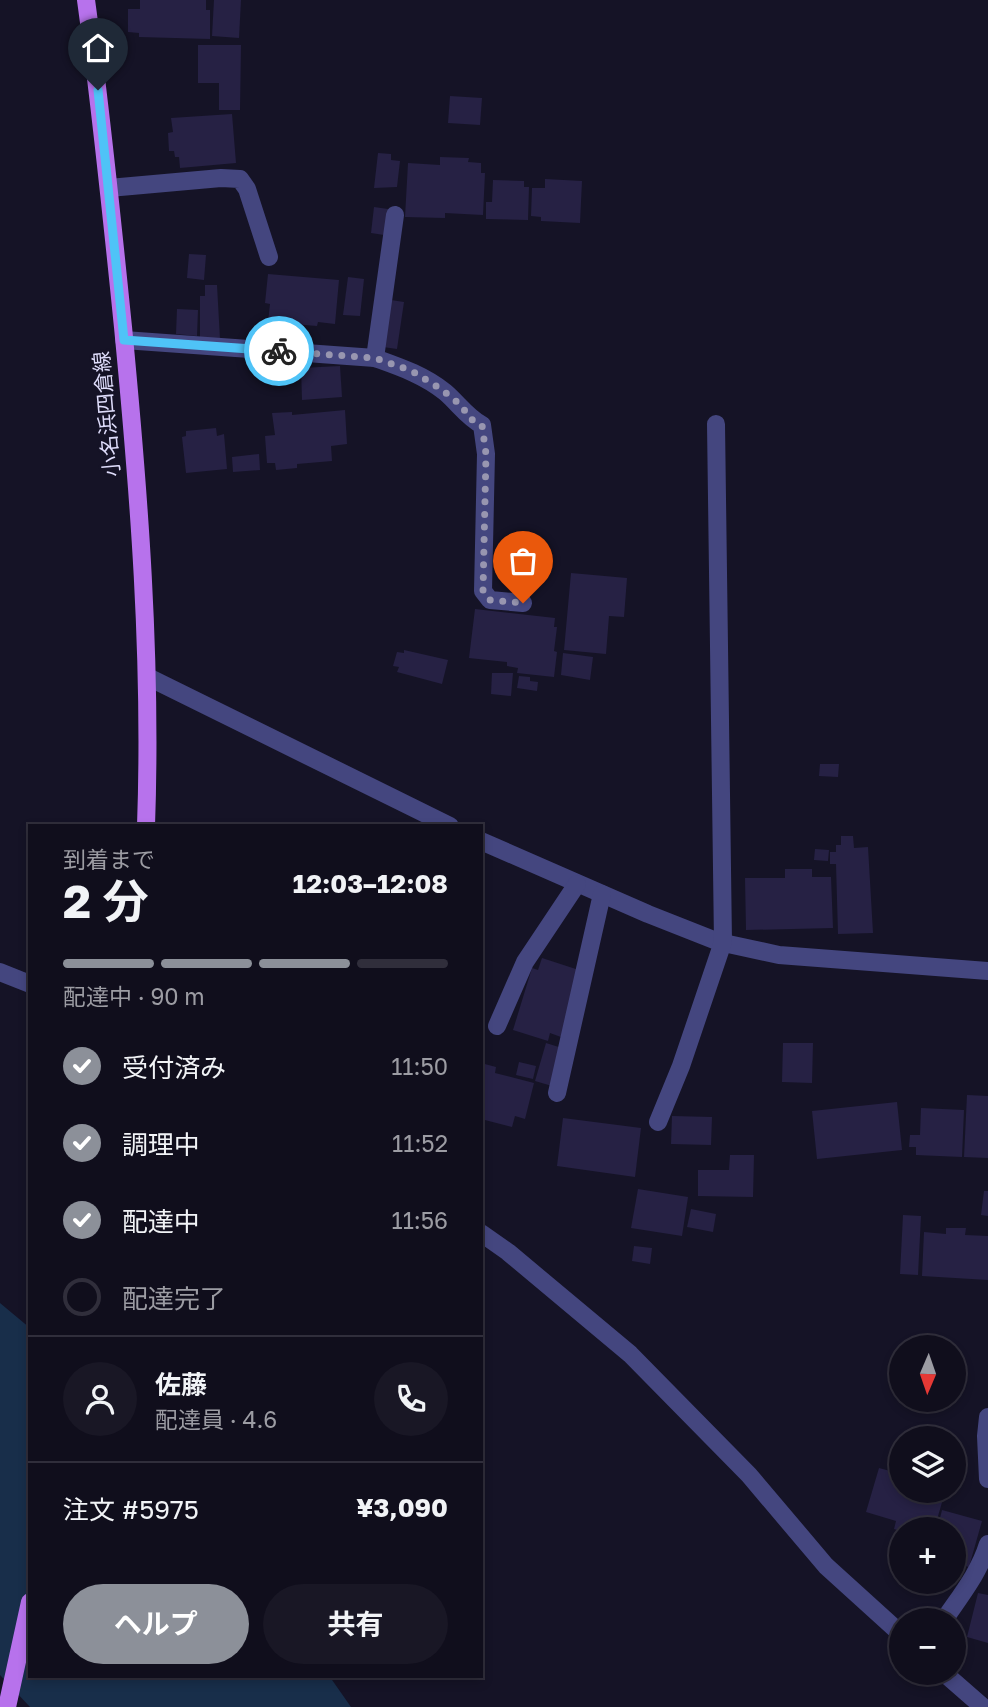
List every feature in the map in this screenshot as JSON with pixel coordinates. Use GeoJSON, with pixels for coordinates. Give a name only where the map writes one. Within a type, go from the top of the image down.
{"type":"FeatureCollection","features":[{"type":"Feature","properties":{"kind":"main road","name":"小名浜四倉線"},"geometry":{"type":"LineString","coordinates":[[86,0],[109,188],[142,556],[148,677],[146,824]]}},
{"type":"Feature","properties":{"kind":"main road"},"geometry":{"type":"LineString","coordinates":[[7,1707],[28,1611]]}},
{"type":"Feature","properties":{"kind":"street"},"geometry":{"type":"LineString","coordinates":[[109,188],[221,178],[240,179],[247,189],[269,257]]}},
{"type":"Feature","properties":{"kind":"street"},"geometry":{"type":"LineString","coordinates":[[375,358],[395,215]]}},
{"type":"Feature","properties":{"kind":"street"},"geometry":{"type":"LineString","coordinates":[[124,340],[375,358],[412,371],[441,389],[462,406],[469,418],[482,425],[486,454],[483,591],[490,600],[523,603]]}},
{"type":"Feature","properties":{"kind":"street"},"geometry":{"type":"LineString","coordinates":[[657,1122],[681,1066],[723,942],[716,424]]}},
{"type":"Feature","properties":{"kind":"street"},"geometry":{"type":"LineString","coordinates":[[148,677],[446,824]]}},
{"type":"Feature","properties":{"kind":"street"},"geometry":{"type":"LineString","coordinates":[[483,842],[577,884],[723,942],[779,956],[988,971]]}},
{"type":"Feature","properties":{"kind":"street"},"geometry":{"type":"LineString","coordinates":[[497,1026],[525,962],[577,884]]}},
{"type":"Feature","properties":{"kind":"street"},"geometry":{"type":"LineString","coordinates":[[557,1093],[602,894]]}},
{"type":"Feature","properties":{"kind":"street"},"geometry":{"type":"LineString","coordinates":[[0,972],[28,983]]}},
{"type":"Feature","properties":{"kind":"street"},"geometry":{"type":"LineString","coordinates":[[483,1234],[508,1252],[630,1354],[749,1475],[826,1566],[889,1623]]}},
{"type":"Feature","properties":{"kind":"street"},"geometry":{"type":"LineString","coordinates":[[988,1417],[988,1479]]}},
{"type":"Feature","properties":{"kind":"street"},"geometry":{"type":"LineString","coordinates":[[954,1608],[988,1544]]}},
{"type":"Feature","properties":{"kind":"street"},"geometry":{"type":"LineString","coordinates":[[958,1685],[984,1707]]}},
{"type":"Feature","properties":{"kind":"water"},"geometry":{"type":"Polygon","coordinates":[[[0,1303],[28,1326],[28,1678],[331,1678],[351,1707],[30,1707],[0,1675],[0,1303]]]}},
{"type":"Feature","properties":{"kind":"building"},"geometry":{"type":"Polygon","coordinates":[[[140,0],[206,0],[206,10],[210,10],[210,39],[139,37],[139,33],[128,32],[128,9],[140,9],[140,0]]]}},
{"type":"Feature","properties":{"kind":"building"},"geometry":{"type":"Polygon","coordinates":[[[214,0],[241,0],[239,38],[212,36],[214,0]]]}},
{"type":"Feature","properties":{"kind":"building"},"geometry":{"type":"Polygon","coordinates":[[[198,45],[241,45],[240,110],[219,110],[219,83],[198,83],[198,45]]]}},
{"type":"Feature","properties":{"kind":"building"},"geometry":{"type":"Polygon","coordinates":[[[450,96],[482,98],[480,125],[448,123],[450,96]]]}},
{"type":"Feature","properties":{"kind":"building"},"geometry":{"type":"Polygon","coordinates":[[[232,114],[236,163],[180,168],[179,157],[175,157],[174,151],[169,151],[168,133],[173,132],[171,118],[232,114]]]}},
{"type":"Feature","properties":{"kind":"building"},"geometry":{"type":"Polygon","coordinates":[[[378,153],[391,154],[391,160],[400,161],[397,187],[374,188],[378,153]]]}},
{"type":"Feature","properties":{"kind":"building"},"geometry":{"type":"Polygon","coordinates":[[[440,157],[469,158],[468,162],[481,163],[481,173],[485,173],[483,215],[445,213],[445,218],[405,217],[408,163],[440,165],[440,157]]]}},
{"type":"Feature","properties":{"kind":"building"},"geometry":{"type":"Polygon","coordinates":[[[545,179],[582,181],[580,223],[541,221],[541,217],[531,216],[532,188],[545,188],[545,179]]]}},
{"type":"Feature","properties":{"kind":"building"},"geometry":{"type":"Polygon","coordinates":[[[493,180],[524,181],[524,187],[529,187],[528,220],[486,219],[486,202],[492,202],[493,180]]]}},
{"type":"Feature","properties":{"kind":"building"},"geometry":{"type":"Polygon","coordinates":[[[374,207],[388,209],[384,235],[371,233],[374,207]]]}},
{"type":"Feature","properties":{"kind":"building"},"geometry":{"type":"Polygon","coordinates":[[[189,254],[206,255],[204,280],[187,278],[189,254]]]}},
{"type":"Feature","properties":{"kind":"building"},"geometry":{"type":"Polygon","coordinates":[[[268,274],[339,280],[335,324],[318,322],[317,326],[268,322],[270,304],[265,303],[268,274]]]}},
{"type":"Feature","properties":{"kind":"building"},"geometry":{"type":"Polygon","coordinates":[[[348,277],[364,279],[360,316],[343,315],[348,277]]]}},
{"type":"Feature","properties":{"kind":"building"},"geometry":{"type":"Polygon","coordinates":[[[205,285],[217,285],[220,339],[200,338],[200,296],[205,296],[205,285]]]}},
{"type":"Feature","properties":{"kind":"building"},"geometry":{"type":"Polygon","coordinates":[[[391,300],[404,302],[397,349],[383,347],[391,300]]]}},
{"type":"Feature","properties":{"kind":"building"},"geometry":{"type":"Polygon","coordinates":[[[177,309],[198,310],[197,336],[176,334],[177,309]]]}},
{"type":"Feature","properties":{"kind":"building"},"geometry":{"type":"Polygon","coordinates":[[[340,366],[342,397],[302,400],[301,368],[340,366]]]}},
{"type":"Feature","properties":{"kind":"building"},"geometry":{"type":"Polygon","coordinates":[[[345,410],[347,444],[331,446],[332,461],[297,464],[297,468],[276,470],[275,463],[267,463],[265,436],[275,435],[272,413],[292,412],[292,415],[345,410]]]}},
{"type":"Feature","properties":{"kind":"building"},"geometry":{"type":"Polygon","coordinates":[[[216,428],[217,436],[224,434],[227,469],[186,473],[182,437],[186,436],[186,431],[216,428]]]}},
{"type":"Feature","properties":{"kind":"building"},"geometry":{"type":"Polygon","coordinates":[[[259,454],[260,470],[233,472],[232,457],[259,454]]]}},
{"type":"Feature","properties":{"kind":"building"},"geometry":{"type":"Polygon","coordinates":[[[571,573],[627,578],[624,617],[609,616],[606,654],[564,650],[571,573]]]}},
{"type":"Feature","properties":{"kind":"building"},"geometry":{"type":"Polygon","coordinates":[[[475,609],[555,618],[554,627],[557,627],[554,651],[557,652],[554,677],[517,673],[518,668],[507,666],[507,662],[469,658],[475,609]]]}},
{"type":"Feature","properties":{"kind":"building"},"geometry":{"type":"Polygon","coordinates":[[[404,650],[448,660],[442,684],[397,672],[399,667],[393,666],[397,652],[404,653],[404,650]]]}},
{"type":"Feature","properties":{"kind":"building"},"geometry":{"type":"Polygon","coordinates":[[[563,653],[593,657],[590,680],[561,675],[563,653]]]}},
{"type":"Feature","properties":{"kind":"building"},"geometry":{"type":"Polygon","coordinates":[[[492,673],[513,673],[511,696],[491,694],[492,673]]]}},
{"type":"Feature","properties":{"kind":"building"},"geometry":{"type":"Polygon","coordinates":[[[519,676],[530,677],[530,681],[538,682],[537,691],[517,688],[519,676]]]}},
{"type":"Feature","properties":{"kind":"building"},"geometry":{"type":"Polygon","coordinates":[[[820,764],[839,764],[838,777],[819,776],[820,764]]]}},
{"type":"Feature","properties":{"kind":"building"},"geometry":{"type":"Polygon","coordinates":[[[841,836],[853,836],[854,848],[868,847],[873,933],[838,934],[836,864],[830,864],[830,852],[836,852],[836,845],[841,845],[841,836]]]}},
{"type":"Feature","properties":{"kind":"building"},"geometry":{"type":"Polygon","coordinates":[[[815,849],[829,850],[828,861],[814,860],[815,849]]]}},
{"type":"Feature","properties":{"kind":"building"},"geometry":{"type":"Polygon","coordinates":[[[785,869],[812,869],[812,877],[831,877],[833,928],[746,930],[745,878],[785,878],[785,869]]]}},
{"type":"Feature","properties":{"kind":"building"},"geometry":{"type":"Polygon","coordinates":[[[542,958],[582,971],[561,1037],[550,1033],[548,1041],[513,1030],[532,968],[538,970],[542,958]]]}},
{"type":"Feature","properties":{"kind":"building"},"geometry":{"type":"Polygon","coordinates":[[[546,1043],[562,1048],[552,1086],[535,1081],[546,1043]]]}},
{"type":"Feature","properties":{"kind":"building"},"geometry":{"type":"Polygon","coordinates":[[[783,1043],[813,1043],[812,1083],[782,1082],[783,1043]]]}},
{"type":"Feature","properties":{"kind":"building"},"geometry":{"type":"Polygon","coordinates":[[[519,1062],[536,1066],[533,1079],[516,1075],[519,1062]]]}},
{"type":"Feature","properties":{"kind":"building"},"geometry":{"type":"Polygon","coordinates":[[[483,1064],[496,1067],[495,1073],[534,1083],[525,1119],[515,1116],[512,1127],[483,1120],[483,1064]]]}},
{"type":"Feature","properties":{"kind":"building"},"geometry":{"type":"Polygon","coordinates":[[[967,1095],[988,1096],[988,1158],[964,1157],[967,1095]]]}},
{"type":"Feature","properties":{"kind":"building"},"geometry":{"type":"Polygon","coordinates":[[[897,1102],[902,1150],[817,1159],[812,1111],[897,1102]]]}},
{"type":"Feature","properties":{"kind":"building"},"geometry":{"type":"Polygon","coordinates":[[[921,1108],[964,1110],[962,1157],[916,1155],[916,1147],[909,1147],[910,1135],[920,1135],[921,1108]]]}},
{"type":"Feature","properties":{"kind":"building"},"geometry":{"type":"Polygon","coordinates":[[[672,1116],[712,1117],[711,1145],[671,1144],[672,1116]]]}},
{"type":"Feature","properties":{"kind":"building"},"geometry":{"type":"Polygon","coordinates":[[[563,1118],[641,1128],[635,1177],[557,1166],[563,1118]]]}},
{"type":"Feature","properties":{"kind":"building"},"geometry":{"type":"Polygon","coordinates":[[[730,1155],[754,1155],[753,1197],[698,1196],[698,1170],[729,1170],[730,1155]]]}},
{"type":"Feature","properties":{"kind":"building"},"geometry":{"type":"Polygon","coordinates":[[[638,1189],[688,1197],[682,1236],[631,1228],[638,1189]]]}},
{"type":"Feature","properties":{"kind":"building"},"geometry":{"type":"Polygon","coordinates":[[[984,1191],[988,1191],[988,1216],[981,1215],[984,1191]]]}},
{"type":"Feature","properties":{"kind":"building"},"geometry":{"type":"Polygon","coordinates":[[[691,1209],[716,1214],[713,1232],[687,1227],[691,1209]]]}},
{"type":"Feature","properties":{"kind":"building"},"geometry":{"type":"Polygon","coordinates":[[[903,1215],[921,1216],[918,1275],[900,1274],[903,1215]]]}},
{"type":"Feature","properties":{"kind":"building"},"geometry":{"type":"Polygon","coordinates":[[[946,1228],[966,1228],[965,1235],[988,1236],[988,1280],[922,1276],[924,1232],[946,1234],[946,1228]]]}},
{"type":"Feature","properties":{"kind":"building"},"geometry":{"type":"Polygon","coordinates":[[[634,1246],[652,1248],[650,1264],[632,1261],[634,1246]]]}},
{"type":"Feature","properties":{"kind":"building"},"geometry":{"type":"Polygon","coordinates":[[[879,1468],[889,1471],[889,1503],[942,1503],[938,1517],[889,1519],[866,1512],[879,1468]]]}},
{"type":"Feature","properties":{"kind":"building"},"geometry":{"type":"Polygon","coordinates":[[[942,1510],[982,1521],[969,1567],[966,1566],[966,1517],[940,1517],[942,1510]]]}},
{"type":"Feature","properties":{"kind":"building"},"geometry":{"type":"Polygon","coordinates":[[[978,1593],[988,1595],[988,1643],[967,1637],[978,1593]]]}},
{"type":"Feature","properties":{"kind":"way so far"},"geometry":{"type":"LineString","coordinates":[[279,351],[375,358],[412,371],[441,389],[462,406],[469,418],[482,425],[486,454],[483,591],[490,600],[523,603]]}},
{"type":"Feature","properties":{"kind":"route"},"geometry":{"type":"LineString","coordinates":[[98,90],[124,340],[279,351]]}}]}
